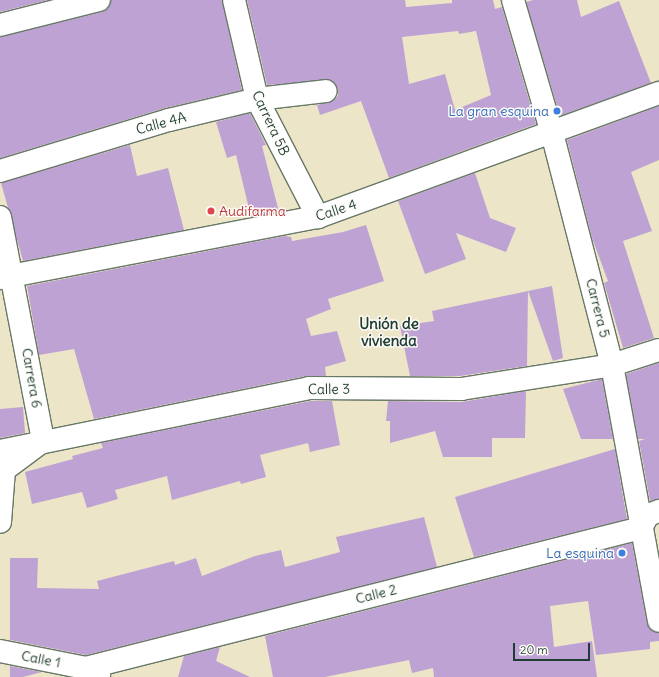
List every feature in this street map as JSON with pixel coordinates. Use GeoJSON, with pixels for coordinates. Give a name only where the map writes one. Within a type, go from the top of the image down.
{"type":"FeatureCollection","features":[{"type":"Feature","properties":{"kind":"street"},"geometry":{"type":"LineString","coordinates":[[0,25],[99,0]]}},
{"type":"Feature","properties":{"kind":"street","name":"Carrera 5B"},"geometry":{"type":"LineString","coordinates":[[234,0],[257,99],[318,217]]}},
{"type":"Feature","properties":{"kind":"street","name":"Carrera 5"},"geometry":{"type":"LineString","coordinates":[[513,0],[552,133],[612,365],[659,621]]}},
{"type":"Feature","properties":{"kind":"street","name":"Calle 4A"},"geometry":{"type":"LineString","coordinates":[[0,171],[169,120],[257,99],[326,90]]}},
{"type":"Feature","properties":{"kind":"street","name":"Calle 4"},"geometry":{"type":"LineString","coordinates":[[7,277],[318,217],[659,93]]}},
{"type":"Feature","properties":{"kind":"street","name":"Carrera 6"},"geometry":{"type":"LineString","coordinates":[[0,217],[7,277],[44,441]]}},
{"type":"Feature","properties":{"kind":"street","name":"Calle 3"},"geometry":{"type":"LineString","coordinates":[[0,451],[309,388],[461,389],[612,365],[659,350]]}},
{"type":"Feature","properties":{"kind":"street"},"geometry":{"type":"LineString","coordinates":[[0,522],[4,470],[44,441]]}},
{"type":"Feature","properties":{"kind":"street"},"geometry":{"type":"LineString","coordinates":[[641,528],[648,515],[659,511]]}},
{"type":"Feature","properties":{"kind":"street","name":"Calle 2"},"geometry":{"type":"LineString","coordinates":[[94,672],[641,528]]}},
{"type":"Feature","properties":{"kind":"street","name":"Calle 1"},"geometry":{"type":"LineString","coordinates":[[0,651],[94,672]]}},
{"type":"Feature","properties":{"kind":"building"},"geometry":{"type":"Polygon","coordinates":[[[0,0],[48,0],[0,12],[0,0]]]}},
{"type":"Feature","properties":{"kind":"building"},"geometry":{"type":"Polygon","coordinates":[[[111,0],[222,0],[242,90],[165,108],[0,158],[0,37],[102,12],[108,9],[111,0]]]}},
{"type":"Feature","properties":{"kind":"building"},"geometry":{"type":"Polygon","coordinates":[[[247,0],[405,0],[406,7],[452,3],[452,0],[493,0],[495,9],[502,7],[536,124],[389,178],[361,101],[320,115],[317,105],[333,101],[338,96],[338,89],[331,80],[267,85],[247,0]],[[458,31],[402,37],[409,84],[445,74],[455,110],[491,95],[476,31],[459,34],[458,31]]]}},
{"type":"Feature","properties":{"kind":"building"},"geometry":{"type":"Polygon","coordinates":[[[533,0],[577,0],[581,17],[619,1],[651,83],[560,116],[526,2],[533,0]]]}},
{"type":"Feature","properties":{"kind":"building"},"geometry":{"type":"Polygon","coordinates":[[[659,106],[659,160],[631,172],[652,231],[623,241],[654,338],[623,348],[604,283],[608,281],[592,238],[567,140],[659,106]]]}},
{"type":"Feature","properties":{"kind":"building"},"geometry":{"type":"Polygon","coordinates":[[[250,113],[266,145],[262,146],[279,212],[251,217],[236,155],[227,158],[216,122],[250,113]]]}},
{"type":"Feature","properties":{"kind":"building"},"geometry":{"type":"Polygon","coordinates":[[[130,145],[137,176],[168,168],[184,230],[23,261],[1,183],[130,145]]]}},
{"type":"Feature","properties":{"kind":"building"},"geometry":{"type":"Polygon","coordinates":[[[475,173],[490,218],[516,228],[506,252],[456,233],[466,259],[425,274],[398,201],[475,173]]]}},
{"type":"Feature","properties":{"kind":"building"},"geometry":{"type":"Polygon","coordinates":[[[366,225],[384,281],[328,299],[331,309],[306,319],[311,336],[337,331],[346,361],[325,367],[326,376],[306,376],[94,419],[74,349],[39,355],[27,286],[285,236],[291,237],[292,241],[343,232],[366,225]]]}},
{"type":"Feature","properties":{"kind":"building"},"geometry":{"type":"Polygon","coordinates":[[[552,286],[563,358],[553,361],[528,291],[552,286]]]}},
{"type":"Feature","properties":{"kind":"building"},"geometry":{"type":"Polygon","coordinates":[[[528,291],[527,366],[460,376],[410,376],[400,326],[434,321],[432,311],[528,291]]]}},
{"type":"Feature","properties":{"kind":"building"},"geometry":{"type":"Polygon","coordinates":[[[659,363],[659,499],[650,501],[639,441],[645,439],[638,439],[626,374],[659,363]]]}},
{"type":"Feature","properties":{"kind":"building"},"geometry":{"type":"Polygon","coordinates":[[[602,379],[613,439],[581,439],[563,389],[602,379]]]}},
{"type":"Feature","properties":{"kind":"building"},"geometry":{"type":"Polygon","coordinates":[[[526,391],[525,438],[492,438],[492,457],[443,457],[435,431],[390,443],[390,421],[386,421],[388,401],[461,402],[526,391]]]}},
{"type":"Feature","properties":{"kind":"building"},"geometry":{"type":"Polygon","coordinates":[[[310,401],[332,401],[340,445],[310,452],[308,443],[260,455],[266,477],[241,484],[240,481],[172,500],[167,476],[115,490],[118,499],[87,508],[82,492],[32,504],[25,472],[73,459],[72,456],[103,448],[101,443],[310,401]]]}},
{"type":"Feature","properties":{"kind":"building"},"geometry":{"type":"Polygon","coordinates":[[[23,407],[25,433],[0,438],[0,409],[23,407]]]}},
{"type":"Feature","properties":{"kind":"building"},"geometry":{"type":"Polygon","coordinates":[[[615,449],[627,519],[474,557],[455,497],[615,449]]]}},
{"type":"Feature","properties":{"kind":"building"},"geometry":{"type":"Polygon","coordinates":[[[424,517],[437,567],[86,655],[10,640],[10,558],[38,558],[37,588],[99,589],[97,581],[174,561],[175,565],[196,558],[202,576],[255,556],[281,550],[285,567],[340,552],[336,537],[424,517]]]}},
{"type":"Feature","properties":{"kind":"building"},"geometry":{"type":"Polygon","coordinates":[[[632,543],[647,623],[650,629],[659,633],[659,641],[650,642],[650,649],[596,655],[588,601],[550,606],[554,647],[592,641],[597,677],[434,677],[433,668],[412,673],[409,660],[325,677],[273,677],[265,636],[632,543]]]}},
{"type":"Feature","properties":{"kind":"building"},"geometry":{"type":"Polygon","coordinates":[[[220,647],[216,661],[250,677],[178,677],[184,656],[220,647]]]}},
{"type":"Feature","properties":{"kind":"building"},"geometry":{"type":"Polygon","coordinates":[[[10,666],[42,672],[23,677],[10,677],[10,666]]]}},
{"type":"Feature","properties":{"kind":"place","name":"La gran esquina"},"geometry":{"type":"Point","coordinates":[557,111]}},
{"type":"Feature","properties":{"kind":"place","name":"Audifarma"},"geometry":{"type":"Point","coordinates":[211,211]}},
{"type":"Feature","properties":{"kind":"place","name":"La esquina"},"geometry":{"type":"Point","coordinates":[622,553]}},
{"type":"Feature","properties":{"kind":"district","name":"Unión de vivienda"},"geometry":{"type":"Point","coordinates":[389,332]}}]}
